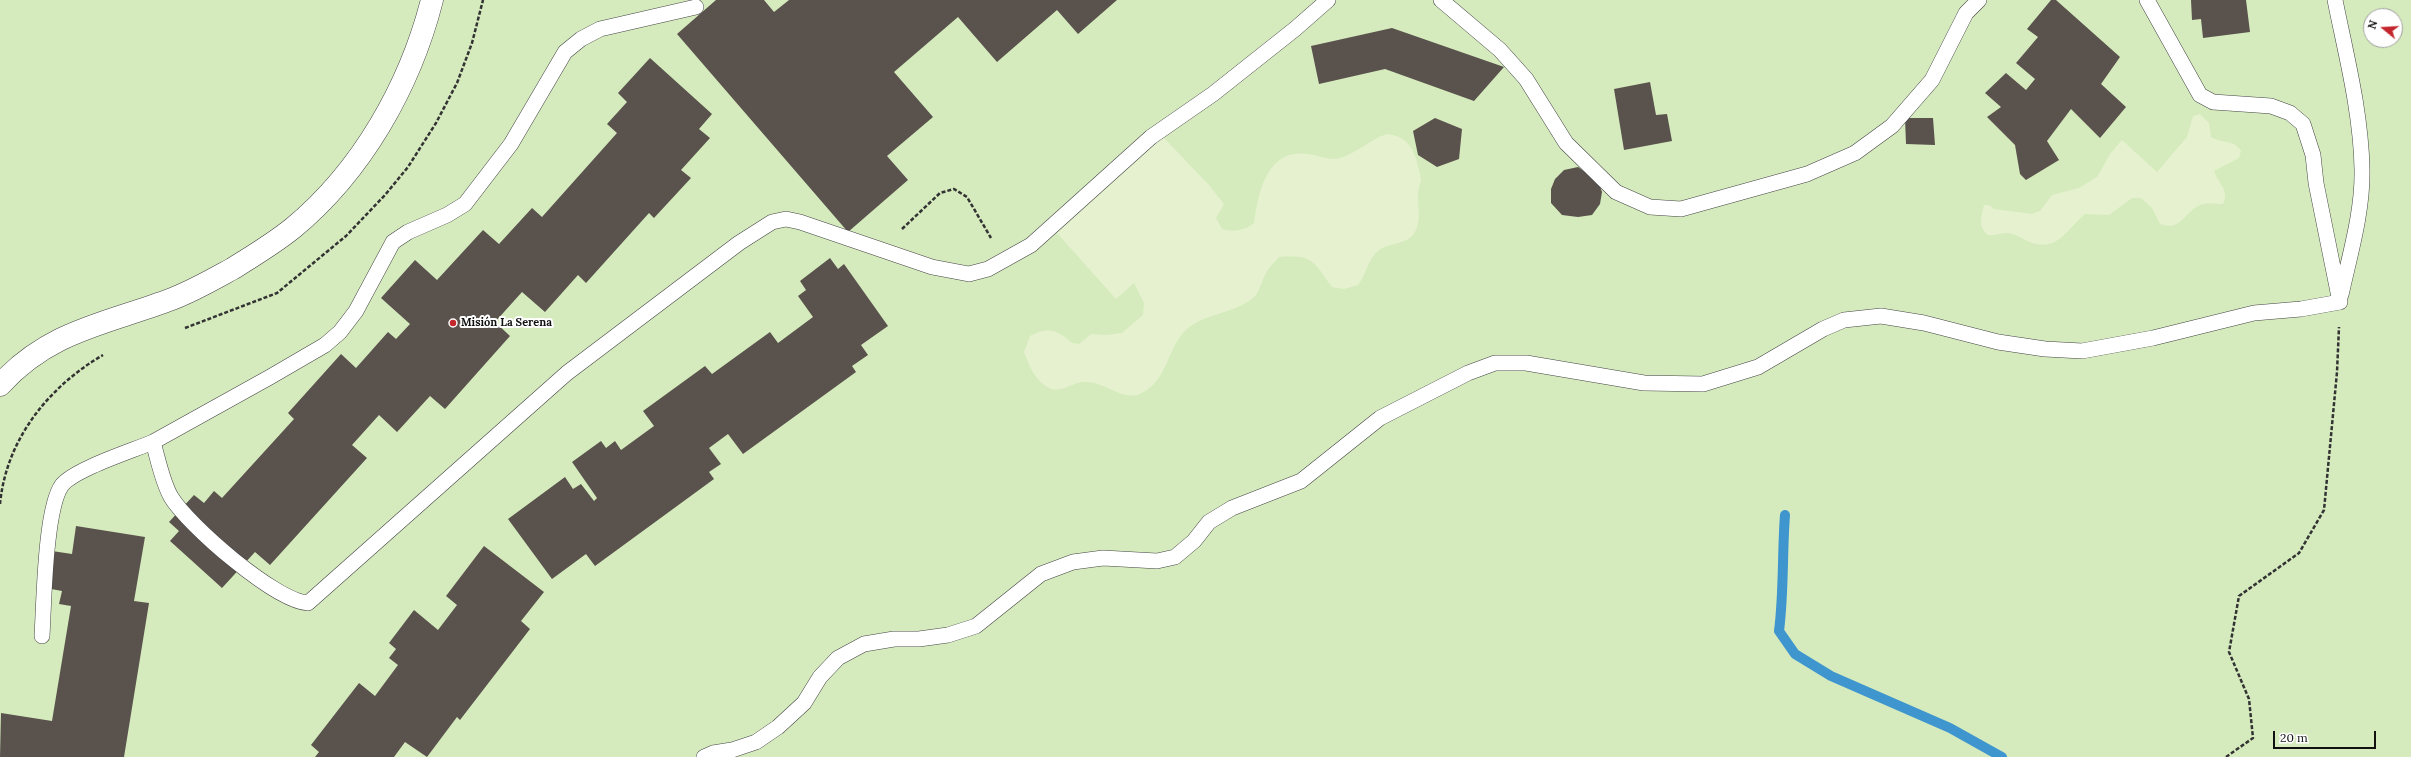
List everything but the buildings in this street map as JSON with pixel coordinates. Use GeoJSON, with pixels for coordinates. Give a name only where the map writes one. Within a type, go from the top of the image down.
{"type":"FeatureCollection","features":[{"type":"Feature","properties":{"kind":"street"},"geometry":{"type":"LineString","coordinates":[[0,385],[26,361],[67,335],[192,291],[255,255],[294,227],[336,185],[376,130],[395,100],[411,63],[432,0]]}},
{"type":"Feature","properties":{"kind":"lane"},"geometry":{"type":"LineString","coordinates":[[153,442],[170,495],[184,515],[232,559],[275,589],[300,603],[308,603],[566,373],[739,243],[772,222],[786,219],[932,267],[969,274],[988,269],[1031,245],[1151,138],[1213,94],[1295,29],[1328,0]]}},
{"type":"Feature","properties":{"kind":"lane"},"geometry":{"type":"LineString","coordinates":[[1441,0],[1500,50],[1526,79],[1566,142],[1616,192],[1650,207],[1681,209],[1807,174],[1855,153],[1892,126],[1932,80],[1966,13],[1979,0]]}},
{"type":"Feature","properties":{"kind":"lane"},"geometry":{"type":"LineString","coordinates":[[2148,0],[2200,95],[2213,102],[2270,106],[2290,113],[2303,124],[2314,155],[2316,183],[2340,302]]}},
{"type":"Feature","properties":{"kind":"lane"},"geometry":{"type":"LineString","coordinates":[[2335,0],[2360,134],[2362,170],[2357,222],[2340,302]]}},
{"type":"Feature","properties":{"kind":"lane"},"geometry":{"type":"LineString","coordinates":[[42,636],[48,546],[54,504],[62,485],[80,472],[153,442],[325,345],[340,332],[356,311],[393,242],[408,232],[447,215],[465,204],[511,144],[565,52],[581,38],[600,29],[696,7]]}},
{"type":"Feature","properties":{"kind":"lane"},"geometry":{"type":"LineString","coordinates":[[704,757],[713,753],[732,750],[756,742],[778,727],[804,703],[820,677],[838,658],[864,644],[894,638],[919,639],[948,635],[976,626],[1041,574],[1073,562],[1103,558],[1157,561],[1175,557],[1194,541],[1209,522],[1232,508],[1301,481],[1380,418],[1468,373],[1495,363],[1526,364],[1644,383],[1703,384],[1758,367],[1823,329],[1844,320],[1881,316],[1924,323],[1998,342],[2044,349],[2082,351],[2153,338],[2254,313],[2301,309],[2340,302]]}},
{"type":"Feature","properties":{"kind":"path"},"geometry":{"type":"LineString","coordinates":[[880,250],[940,193],[954,189],[967,197],[1004,261]]}},
{"type":"Feature","properties":{"kind":"path"},"geometry":{"type":"LineString","coordinates":[[2226,757],[2253,738],[2249,699],[2229,652],[2239,596],[2299,553],[2324,510],[2337,372],[2340,302]]}},
{"type":"Feature","properties":{"kind":"green space"},"geometry":{"type":"Polygon","coordinates":[[[0,0],[2411,0],[2411,757],[0,757],[0,0]]]}},
{"type":"Feature","properties":{"kind":"green space"},"geometry":{"type":"Polygon","coordinates":[[[2200,114],[2209,123],[2211,137],[2231,143],[2238,147],[2241,151],[2239,158],[2214,171],[2224,190],[2225,199],[2223,204],[2203,204],[2192,210],[2179,223],[2168,226],[2160,224],[2152,208],[2141,198],[2132,198],[2109,215],[2085,214],[2060,238],[2048,244],[2030,242],[2010,233],[1988,235],[1983,229],[1981,218],[1984,205],[1989,205],[1994,209],[2032,214],[2040,211],[2052,195],[2079,188],[2097,177],[2110,154],[2122,140],[2157,172],[2187,137],[2193,116],[2200,114]]]}},
{"type":"Feature","properties":{"kind":"green space"},"geometry":{"type":"Polygon","coordinates":[[[1387,134],[1394,135],[1404,140],[1414,154],[1421,181],[1418,192],[1418,222],[1415,232],[1408,239],[1382,248],[1375,254],[1358,285],[1344,289],[1332,287],[1316,265],[1306,258],[1279,257],[1267,271],[1253,298],[1237,307],[1202,320],[1187,329],[1180,336],[1157,380],[1151,387],[1142,393],[1128,395],[1091,382],[1079,383],[1057,390],[1042,384],[1035,376],[1024,352],[1030,336],[1048,330],[1057,332],[1072,343],[1079,344],[1091,334],[1107,335],[1122,333],[1143,315],[1144,303],[1134,283],[1116,299],[1057,233],[1163,137],[1209,185],[1224,204],[1216,218],[1222,229],[1235,231],[1246,228],[1254,223],[1262,186],[1274,165],[1282,158],[1293,154],[1307,154],[1335,159],[1340,158],[1387,134]]]}},
{"type":"Feature","properties":{"kind":"waterway"},"geometry":{"type":"LineString","coordinates":[[1785,515],[1782,602],[1779,631],[1795,654],[1831,676],[1950,728],[2002,757]]}},
{"type":"Feature","properties":{"kind":"place","name":"Misión La Serena"},"geometry":{"type":"Point","coordinates":[453,323]}}]}
